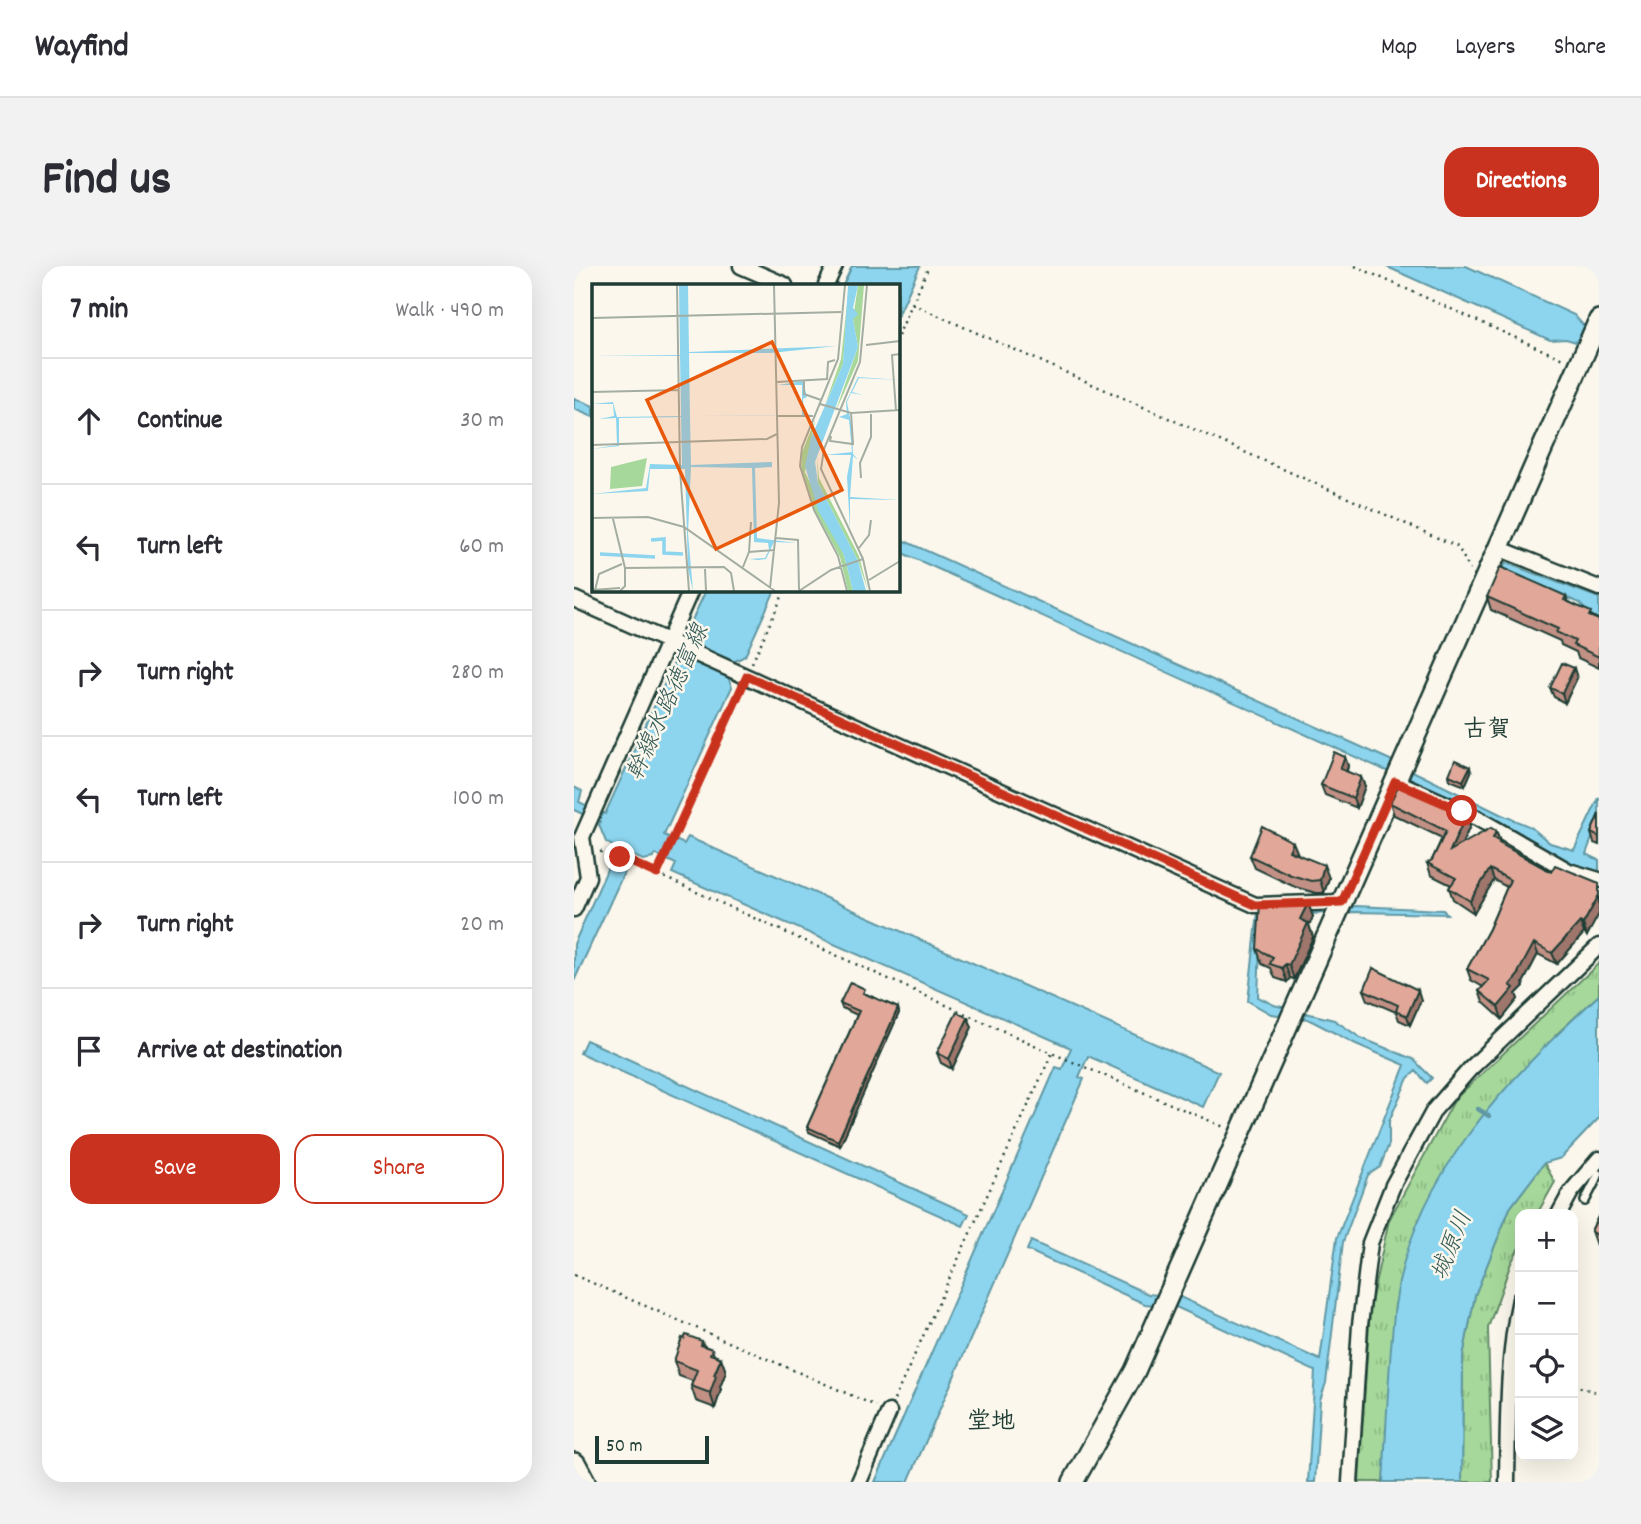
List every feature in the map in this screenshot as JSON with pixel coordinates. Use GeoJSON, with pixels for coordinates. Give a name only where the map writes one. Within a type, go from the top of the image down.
{"type":"FeatureCollection","features":[{"type":"Feature","properties":{"kind":"main road"},"geometry":{"type":"LineString","coordinates":[[574,1465],[583,1482]]}},
{"type":"Feature","properties":{"kind":"street"},"geometry":{"type":"LineString","coordinates":[[741,266],[783,284]]}},
{"type":"Feature","properties":{"kind":"street"},"geometry":{"type":"LineString","coordinates":[[826,284],[835,266]]}},
{"type":"Feature","properties":{"kind":"street"},"geometry":{"type":"LineString","coordinates":[[1073,1482],[1135,1371],[1597,324]]}},
{"type":"Feature","properties":{"kind":"street"},"geometry":{"type":"LineString","coordinates":[[1498,548],[1599,588]]}},
{"type":"Feature","properties":{"kind":"street"},"geometry":{"type":"LineString","coordinates":[[574,909],[589,877],[582,837],[675,643],[690,592]]}},
{"type":"Feature","properties":{"kind":"street"},"geometry":{"type":"LineString","coordinates":[[574,599],[1255,905],[1339,907]]}},
{"type":"Feature","properties":{"kind":"street"},"geometry":{"type":"LineString","coordinates":[[1398,773],[1569,872],[1599,880]]}},
{"type":"Feature","properties":{"kind":"street"},"geometry":{"type":"LineString","coordinates":[[1350,1482],[1360,1325],[1370,1243],[1393,1185],[1434,1110],[1461,1080],[1599,946]]}},
{"type":"Feature","properties":{"kind":"street"},"geometry":{"type":"LineString","coordinates":[[1562,1209],[1571,1192],[1599,1159]]}},
{"type":"Feature","properties":{"kind":"street"},"geometry":{"type":"LineString","coordinates":[[1507,1482],[1508,1410],[1515,1328]]}},
{"type":"Feature","properties":{"kind":"street"},"geometry":{"type":"LineString","coordinates":[[859,1482],[889,1412]]}},
{"type":"Feature","properties":{"kind":"lane"},"geometry":{"type":"LineString","coordinates":[[1585,1201],[1599,1174]]}},
{"type":"Feature","properties":{"kind":"path"},"geometry":{"type":"LineString","coordinates":[[900,331],[929,266]]}},
{"type":"Feature","properties":{"kind":"path"},"geometry":{"type":"LineString","coordinates":[[1356,266],[1582,357]]}},
{"type":"Feature","properties":{"kind":"path"},"geometry":{"type":"LineString","coordinates":[[912,304],[1458,547],[1471,572],[1483,580]]}},
{"type":"Feature","properties":{"kind":"path"},"geometry":{"type":"LineString","coordinates":[[657,874],[742,673],[784,592]]}},
{"type":"Feature","properties":{"kind":"path"},"geometry":{"type":"LineString","coordinates":[[606,851],[1052,1053],[1240,1134]]}},
{"type":"Feature","properties":{"kind":"path"},"geometry":{"type":"LineString","coordinates":[[574,1275],[889,1412],[1052,1053]]}},
{"type":"Feature","properties":{"kind":"path"},"geometry":{"type":"LineString","coordinates":[[1578,1387],[1599,1394]]}},
{"type":"Feature","properties":{"kind":"green space"},"geometry":{"type":"Polygon","coordinates":[[[1599,963],[1599,995],[1556,1035],[1395,1304],[1383,1482],[1359,1482],[1370,1307],[1389,1220],[1455,1099],[1599,963]]]}},
{"type":"Feature","properties":{"kind":"green space"},"geometry":{"type":"Polygon","coordinates":[[[1544,1163],[1555,1182],[1540,1209],[1515,1209],[1515,1255],[1488,1328],[1492,1482],[1462,1482],[1463,1356],[1475,1295],[1510,1208],[1544,1163]]]}},
{"type":"Feature","properties":{"kind":"water"},"geometry":{"type":"Polygon","coordinates":[[[852,266],[920,266],[900,311],[900,284],[843,284],[852,266]]]}},
{"type":"Feature","properties":{"kind":"water"},"geometry":{"type":"Polygon","coordinates":[[[1385,266],[1466,266],[1574,315],[1583,325],[1599,332],[1599,349],[1566,339],[1550,340],[1385,266]]]}},
{"type":"Feature","properties":{"kind":"water"},"geometry":{"type":"Polygon","coordinates":[[[574,398],[592,406],[592,417],[574,409],[574,398]]]}},
{"type":"Feature","properties":{"kind":"water"},"geometry":{"type":"Polygon","coordinates":[[[900,539],[1388,759],[1531,827],[1550,843],[1574,850],[1599,798],[1599,819],[1586,854],[1599,860],[1599,877],[1574,866],[1491,818],[900,552],[900,539]]]}},
{"type":"Feature","properties":{"kind":"water"},"geometry":{"type":"Polygon","coordinates":[[[1506,563],[1599,598],[1599,619],[1587,613],[1580,603],[1501,571],[1506,563]]]}},
{"type":"Feature","properties":{"kind":"water","name":"幹線水路徳富線"},"geometry":{"type":"Polygon","coordinates":[[[705,592],[774,592],[745,656],[735,661],[728,677],[732,687],[664,835],[684,844],[688,837],[1219,1072],[1203,1107],[1088,1056],[1079,1077],[1084,1079],[908,1482],[875,1482],[1056,1067],[1062,1069],[1071,1048],[672,873],[676,864],[655,854],[653,858],[643,860],[632,855],[574,981],[574,944],[606,872],[614,847],[606,842],[600,822],[574,810],[574,787],[582,791],[579,802],[605,814],[675,661],[683,657],[691,640],[687,631],[705,592]]]}},
{"type":"Feature","properties":{"kind":"water"},"geometry":{"type":"Polygon","coordinates":[[[1355,906],[1443,910],[1447,914],[1355,912],[1261,916],[1258,997],[1274,1005],[1334,1020],[1361,1038],[1413,1059],[1432,1078],[1427,1083],[1416,1071],[1408,1078],[1389,1121],[1389,1144],[1380,1167],[1368,1175],[1343,1242],[1326,1383],[1320,1400],[1315,1482],[1308,1482],[1315,1371],[1176,1307],[1145,1304],[1027,1250],[1031,1241],[1148,1294],[1180,1297],[1320,1360],[1337,1238],[1405,1065],[1308,1019],[1271,1014],[1248,1001],[1258,912],[1355,906]]]}},
{"type":"Feature","properties":{"kind":"water","name":"城原川"},"geometry":{"type":"Polygon","coordinates":[[[1599,995],[1599,1118],[1561,1158],[1544,1163],[1510,1208],[1475,1295],[1463,1356],[1462,1482],[1383,1482],[1395,1306],[1405,1259],[1421,1215],[1443,1173],[1469,1134],[1531,1061],[1599,995]]]}},
{"type":"Feature","properties":{"kind":"water"},"geometry":{"type":"Polygon","coordinates":[[[586,1040],[969,1214],[963,1226],[580,1053],[586,1040]]]}},
{"type":"Feature","properties":{"kind":"building"},"geometry":{"type":"Polygon","coordinates":[[[1500,567],[1566,596],[1564,600],[1591,612],[1589,616],[1599,620],[1599,657],[1573,645],[1575,641],[1556,632],[1558,629],[1487,597],[1500,567]]]}},
{"type":"Feature","properties":{"kind":"building"},"geometry":{"type":"Polygon","coordinates":[[[1562,663],[1574,668],[1562,693],[1550,688],[1562,663]]]}},
{"type":"Feature","properties":{"kind":"building"},"geometry":{"type":"Polygon","coordinates":[[[1334,752],[1345,757],[1340,769],[1361,777],[1353,798],[1321,785],[1334,752]]]}},
{"type":"Feature","properties":{"kind":"building"},"geometry":{"type":"Polygon","coordinates":[[[1455,760],[1470,767],[1463,781],[1449,775],[1455,760]]]}},
{"type":"Feature","properties":{"kind":"building"},"geometry":{"type":"Polygon","coordinates":[[[1399,784],[1466,815],[1450,851],[1491,828],[1496,831],[1493,838],[1499,843],[1551,872],[1555,865],[1599,883],[1599,895],[1583,924],[1580,922],[1552,953],[1534,943],[1519,974],[1510,985],[1514,988],[1498,1007],[1479,991],[1489,980],[1467,969],[1489,929],[1510,880],[1490,869],[1470,901],[1449,888],[1456,878],[1427,863],[1432,860],[1446,831],[1390,803],[1399,784]]]}},
{"type":"Feature","properties":{"kind":"building"},"geometry":{"type":"Polygon","coordinates":[[[1599,814],[1599,837],[1591,833],[1599,814]]]}},
{"type":"Feature","properties":{"kind":"building"},"geometry":{"type":"Polygon","coordinates":[[[1262,826],[1293,842],[1289,851],[1324,865],[1320,880],[1311,881],[1291,875],[1250,856],[1262,826]]]}},
{"type":"Feature","properties":{"kind":"building"},"geometry":{"type":"Polygon","coordinates":[[[1260,903],[1270,907],[1271,903],[1308,903],[1300,919],[1308,923],[1289,965],[1285,964],[1282,968],[1270,964],[1273,957],[1257,949],[1260,903]]]}},
{"type":"Feature","properties":{"kind":"building"},"geometry":{"type":"Polygon","coordinates":[[[1373,968],[1418,990],[1407,1016],[1396,1011],[1398,1005],[1364,990],[1373,968]]]}},
{"type":"Feature","properties":{"kind":"building"},"geometry":{"type":"Polygon","coordinates":[[[850,982],[865,989],[863,993],[898,1008],[838,1141],[807,1127],[859,1011],[840,1003],[850,982]]]}},
{"type":"Feature","properties":{"kind":"building"},"geometry":{"type":"Polygon","coordinates":[[[957,1012],[968,1018],[949,1059],[937,1053],[957,1012]]]}},
{"type":"Feature","properties":{"kind":"building"},"geometry":{"type":"Polygon","coordinates":[[[1599,1215],[1599,1236],[1591,1231],[1599,1215]]]}},
{"type":"Feature","properties":{"kind":"building"},"geometry":{"type":"Polygon","coordinates":[[[686,1335],[702,1341],[701,1345],[712,1349],[710,1354],[721,1358],[710,1393],[691,1386],[697,1370],[674,1361],[682,1338],[686,1335]]]}},
{"type":"Feature","properties":{"kind":"waterway"},"geometry":{"type":"LineString","coordinates":[[1478,1109],[1489,1116]]}},
{"type":"Feature","properties":{"kind":"district","name":"古賀"},"geometry":{"type":"Point","coordinates":[1487,731]}},
{"type":"Feature","properties":{"kind":"district","name":"堂地"},"geometry":{"type":"Point","coordinates":[991,1423]}},
{"type":"Feature","properties":{"kind":"route"},"geometry":{"type":"LineString","coordinates":[[620,857],[657,874],[747,676],[1255,905],[1342,902],[1395,782],[1462,811]]}}]}
